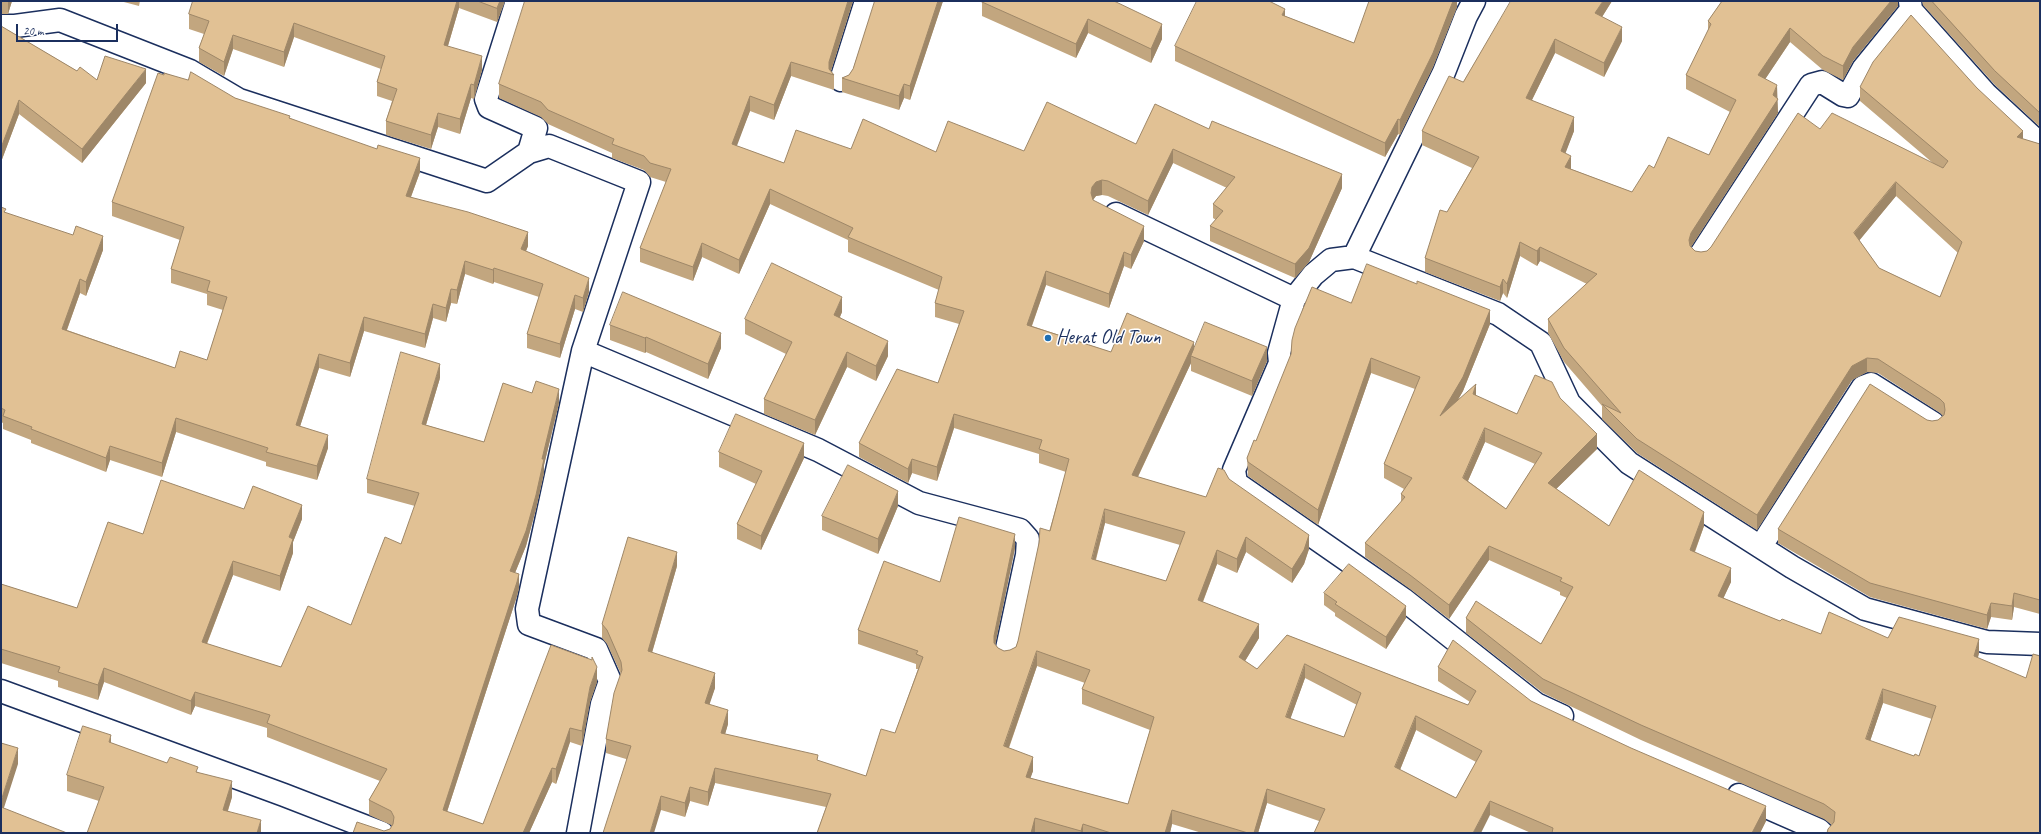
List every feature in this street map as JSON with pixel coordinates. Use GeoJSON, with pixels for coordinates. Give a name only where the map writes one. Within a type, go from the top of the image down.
{"type":"FeatureCollection","features":[{"type":"Feature","properties":{"kind":"street"},"geometry":{"type":"LineString","coordinates":[[517,1],[486,99],[489,107],[536,128],[529,152]]}},
{"type":"Feature","properties":{"kind":"street"},"geometry":{"type":"LineString","coordinates":[[841,80],[866,1]]}},
{"type":"Feature","properties":{"kind":"street"},"geometry":{"type":"LineString","coordinates":[[1354,257],[1444,72],[1466,16],[1474,1]]}},
{"type":"Feature","properties":{"kind":"street"},"geometry":{"type":"LineString","coordinates":[[1701,254],[1811,85],[1822,82],[1843,95],[1848,96],[1863,69],[1911,6],[1986,94],[2040,144]]}},
{"type":"Feature","properties":{"kind":"street"},"geometry":{"type":"LineString","coordinates":[[1,26],[60,20],[190,71],[239,100],[487,181],[529,152],[549,146],[639,182],[583,351],[527,609],[530,624],[596,649],[610,681],[602,704],[578,833]]}},
{"type":"Feature","properties":{"kind":"street"},"geometry":{"type":"LineString","coordinates":[[1103,208],[1294,299]]}},
{"type":"Feature","properties":{"kind":"street"},"geometry":{"type":"LineString","coordinates":[[1579,724],[1536,704],[1403,599],[1236,483],[1234,470],[1280,363],[1279,353],[1294,299],[1313,275],[1331,260],[1354,257],[1498,314],[1541,343],[1569,403],[1629,463],[1792,567],[1865,609],[1988,642],[2040,644]]}},
{"type":"Feature","properties":{"kind":"street"},"geometry":{"type":"LineString","coordinates":[[583,351],[818,450],[919,503],[1020,530],[1028,539],[1027,555],[1006,653]]}},
{"type":"Feature","properties":{"kind":"street"},"geometry":{"type":"LineString","coordinates":[[1761,546],[1863,387],[1871,384],[1933,423]]}},
{"type":"Feature","properties":{"kind":"street"},"geometry":{"type":"LineString","coordinates":[[1,691],[284,794],[382,833]]}},
{"type":"Feature","properties":{"kind":"street"},"geometry":{"type":"LineString","coordinates":[[1724,789],[1819,830],[1822,833]]}},
{"type":"Feature","properties":{"kind":"building"},"geometry":{"type":"Polygon","coordinates":[[[193,1],[457,1],[444,45],[482,56],[474,85],[471,84],[460,119],[438,113],[431,135],[386,121],[397,89],[377,82],[385,56],[294,23],[284,52],[233,35],[224,62],[199,48],[209,21],[189,14],[193,1]]]}},
{"type":"Feature","properties":{"kind":"building"},"geometry":{"type":"Polygon","coordinates":[[[478,1],[500,1],[497,8],[478,1]]]}},
{"type":"Feature","properties":{"kind":"building"},"geometry":{"type":"Polygon","coordinates":[[[525,1],[848,1],[829,62],[829,69],[834,75],[791,62],[774,105],[750,96],[732,144],[784,163],[796,130],[851,149],[863,119],[936,152],[948,121],[1024,151],[1047,102],[1136,144],[1155,104],[1209,129],[1212,121],[1342,174],[1309,248],[1295,264],[1210,226],[1223,211],[1213,204],[1235,177],[1173,149],[1148,201],[1108,181],[1102,180],[1096,182],[1092,187],[1091,193],[1093,200],[1144,226],[1131,255],[1124,252],[1109,294],[1046,271],[1027,325],[1111,352],[1127,313],[1194,342],[1132,475],[1206,497],[1218,468],[1224,470],[1229,479],[1309,535],[1304,550],[1292,569],[1246,537],[1237,559],[1217,550],[1198,600],[1259,624],[1239,657],[1257,669],[1287,635],[1468,705],[1476,691],[1438,667],[1453,640],[1531,701],[1631,748],[1766,806],[1752,833],[1552,833],[1553,828],[1490,801],[1473,833],[1314,833],[1325,809],[1267,789],[1254,833],[1248,833],[1172,810],[1165,833],[1111,833],[1083,824],[1081,831],[1035,818],[1031,833],[817,833],[831,794],[715,768],[708,792],[690,787],[685,803],[661,796],[650,833],[603,833],[631,746],[606,739],[614,693],[622,670],[621,662],[607,630],[602,624],[628,537],[677,552],[648,651],[715,673],[705,703],[728,710],[721,733],[818,755],[817,760],[866,776],[881,729],[895,733],[923,657],[916,654],[918,651],[858,630],[884,561],[940,582],[959,517],[1015,534],[994,636],[994,643],[998,648],[1004,651],[1016,647],[1039,543],[1040,528],[1050,531],[1069,459],[1039,449],[1042,440],[954,414],[937,467],[912,459],[908,469],[859,443],[897,369],[938,383],[964,311],[935,303],[942,277],[848,237],[853,228],[770,189],[739,260],[702,243],[693,267],[640,248],[671,169],[650,163],[644,156],[612,144],[614,139],[548,110],[541,102],[499,84],[525,1]],[[1105,509],[1092,559],[1166,581],[1185,532],[1105,509]],[[1037,651],[1004,746],[1033,757],[1026,777],[1128,804],[1154,717],[1082,689],[1090,670],[1037,651]],[[1305,664],[1286,717],[1344,737],[1361,693],[1305,664]],[[1416,716],[1395,767],[1456,798],[1482,751],[1416,716]]]}},
{"type":"Feature","properties":{"kind":"building"},"geometry":{"type":"Polygon","coordinates":[[[875,1],[938,1],[910,86],[904,84],[899,96],[842,78],[849,75],[853,69],[875,1]]]}},
{"type":"Feature","properties":{"kind":"building"},"geometry":{"type":"Polygon","coordinates":[[[1114,1],[1162,24],[1151,49],[1088,19],[1076,44],[982,2],[1114,1]]]}},
{"type":"Feature","properties":{"kind":"building"},"geometry":{"type":"Polygon","coordinates":[[[1197,1],[1269,1],[1285,9],[1282,15],[1354,43],[1369,1],[1453,1],[1433,53],[1400,120],[1398,119],[1385,143],[1175,46],[1197,1]]]}},
{"type":"Feature","properties":{"kind":"building"},"geometry":{"type":"Polygon","coordinates":[[[1511,1],[1603,1],[1595,13],[1622,27],[1604,63],[1555,39],[1526,98],[1574,117],[1561,151],[1571,156],[1565,167],[1632,192],[1649,165],[1654,168],[1668,137],[1709,155],[1736,100],[1686,75],[1711,24],[1708,21],[1722,1],[1891,1],[1853,47],[1843,66],[1823,56],[1790,28],[1758,75],[1777,85],[1773,95],[1778,99],[1691,233],[1689,240],[1690,246],[1695,251],[1701,252],[1707,251],[1711,247],[1798,113],[1820,129],[1832,113],[1943,168],[1948,161],[1860,87],[1873,62],[1911,15],[1977,88],[2023,131],[2017,137],[2040,144],[2040,600],[2014,593],[2012,606],[1991,603],[1987,615],[1870,583],[1778,529],[1870,384],[1927,420],[1938,420],[1944,415],[1944,403],[1940,399],[1878,359],[1867,358],[1852,366],[1757,515],[1637,439],[1602,404],[1621,413],[1564,348],[1548,319],[1597,274],[1540,247],[1537,251],[1520,242],[1507,284],[1503,279],[1500,287],[1425,258],[1440,210],[1447,212],[1479,157],[1422,131],[1449,76],[1463,82],[1511,1]],[[1896,182],[1854,233],[1879,268],[1940,297],[1962,242],[1896,182]]]}},
{"type":"Feature","properties":{"kind":"building"},"geometry":{"type":"Polygon","coordinates":[[[1932,1],[2040,1],[2040,113],[1995,71],[1932,1]]]}},
{"type":"Feature","properties":{"kind":"building"},"geometry":{"type":"Polygon","coordinates":[[[1,26],[77,71],[80,67],[97,80],[105,56],[146,69],[82,149],[19,100],[1,148],[1,26]]]}},
{"type":"Feature","properties":{"kind":"building"},"geometry":{"type":"Polygon","coordinates":[[[191,72],[235,98],[290,116],[289,118],[377,149],[378,145],[420,158],[406,196],[468,212],[528,232],[521,249],[589,278],[583,298],[575,295],[560,344],[527,334],[543,284],[494,268],[493,270],[465,261],[457,290],[451,289],[446,308],[433,304],[425,334],[364,317],[350,363],[319,354],[296,425],[328,435],[317,466],[266,452],[268,448],[176,418],[162,463],[110,446],[106,458],[31,429],[32,427],[3,416],[5,410],[1,408],[1,207],[6,209],[4,212],[73,235],[76,226],[103,236],[86,282],[80,279],[62,329],[175,368],[180,351],[207,360],[227,297],[207,291],[210,281],[171,269],[184,227],[112,202],[158,73],[164,75],[164,73],[188,80],[191,72]]]}},
{"type":"Feature","properties":{"kind":"building"},"geometry":{"type":"Polygon","coordinates":[[[772,263],[842,297],[834,315],[888,341],[876,366],[847,352],[815,420],[764,399],[792,342],[745,319],[772,263]]]}},
{"type":"Feature","properties":{"kind":"building"},"geometry":{"type":"Polygon","coordinates":[[[1367,264],[1417,284],[1417,281],[1490,310],[1463,377],[1440,416],[1476,384],[1473,394],[1517,414],[1535,375],[1552,382],[1560,398],[1597,434],[1548,483],[1609,526],[1639,470],[1704,512],[1690,550],[1731,568],[1718,596],[1780,621],[1782,619],[1821,634],[1829,612],[1888,638],[1899,617],[1979,639],[1974,656],[2026,678],[2033,654],[2040,656],[2040,833],[1827,833],[1828,829],[1834,822],[1835,812],[1824,804],[1641,725],[1543,679],[1466,618],[1476,601],[1541,644],[1573,587],[1560,581],[1562,578],[1489,546],[1449,605],[1365,543],[1405,497],[1401,494],[1412,478],[1384,464],[1420,377],[1371,358],[1318,510],[1248,462],[1247,458],[1254,440],[1256,441],[1291,354],[1295,328],[1312,287],[1351,303],[1367,264]],[[1485,428],[1463,478],[1506,509],[1542,453],[1485,428]],[[1883,689],[1866,739],[1914,756],[1915,754],[1919,756],[1936,706],[1883,689]]]}},
{"type":"Feature","properties":{"kind":"building"},"geometry":{"type":"Polygon","coordinates":[[[623,292],[721,333],[708,364],[646,337],[645,338],[610,325],[623,292]]]}},
{"type":"Feature","properties":{"kind":"building"},"geometry":{"type":"Polygon","coordinates":[[[1205,322],[1267,347],[1252,381],[1191,356],[1205,322]]]}},
{"type":"Feature","properties":{"kind":"building"},"geometry":{"type":"Polygon","coordinates":[[[401,352],[440,364],[422,424],[484,442],[503,383],[532,393],[536,381],[559,389],[542,459],[544,459],[536,495],[526,531],[510,571],[519,574],[517,582],[443,810],[483,824],[551,645],[592,660],[592,657],[597,667],[590,687],[582,731],[570,728],[556,769],[552,768],[523,833],[353,833],[357,822],[384,831],[390,829],[393,824],[394,817],[391,811],[369,800],[387,769],[267,723],[270,715],[195,692],[191,701],[104,668],[98,685],[58,672],[60,667],[1,649],[1,584],[77,608],[108,522],[143,534],[161,480],[244,509],[253,486],[302,505],[289,537],[293,539],[280,576],[233,561],[202,642],[281,667],[308,606],[351,625],[385,537],[401,544],[419,493],[367,479],[401,352]]]}},
{"type":"Feature","properties":{"kind":"building"},"geometry":{"type":"Polygon","coordinates":[[[736,414],[804,443],[761,536],[737,524],[762,471],[719,452],[736,414]]]}},
{"type":"Feature","properties":{"kind":"building"},"geometry":{"type":"Polygon","coordinates":[[[848,465],[898,491],[878,539],[822,516],[848,465]]]}},
{"type":"Feature","properties":{"kind":"building"},"geometry":{"type":"Polygon","coordinates":[[[1349,564],[1406,606],[1386,637],[1335,604],[1337,602],[1324,593],[1349,564]]]}},
{"type":"Feature","properties":{"kind":"building"},"geometry":{"type":"Polygon","coordinates":[[[83,726],[111,735],[109,742],[167,763],[170,757],[198,767],[196,772],[232,781],[223,810],[261,820],[257,833],[87,833],[104,787],[67,775],[83,726]]]}},
{"type":"Feature","properties":{"kind":"building"},"geometry":{"type":"Polygon","coordinates":[[[1,743],[18,748],[1,801],[1,743]]]}},
{"type":"Feature","properties":{"kind":"building"},"geometry":{"type":"Polygon","coordinates":[[[1,807],[67,833],[1,833],[1,807]]]}},
{"type":"Feature","properties":{"kind":"place","name":"Herat Old Town"},"geometry":{"type":"Point","coordinates":[1048,338]}}]}
